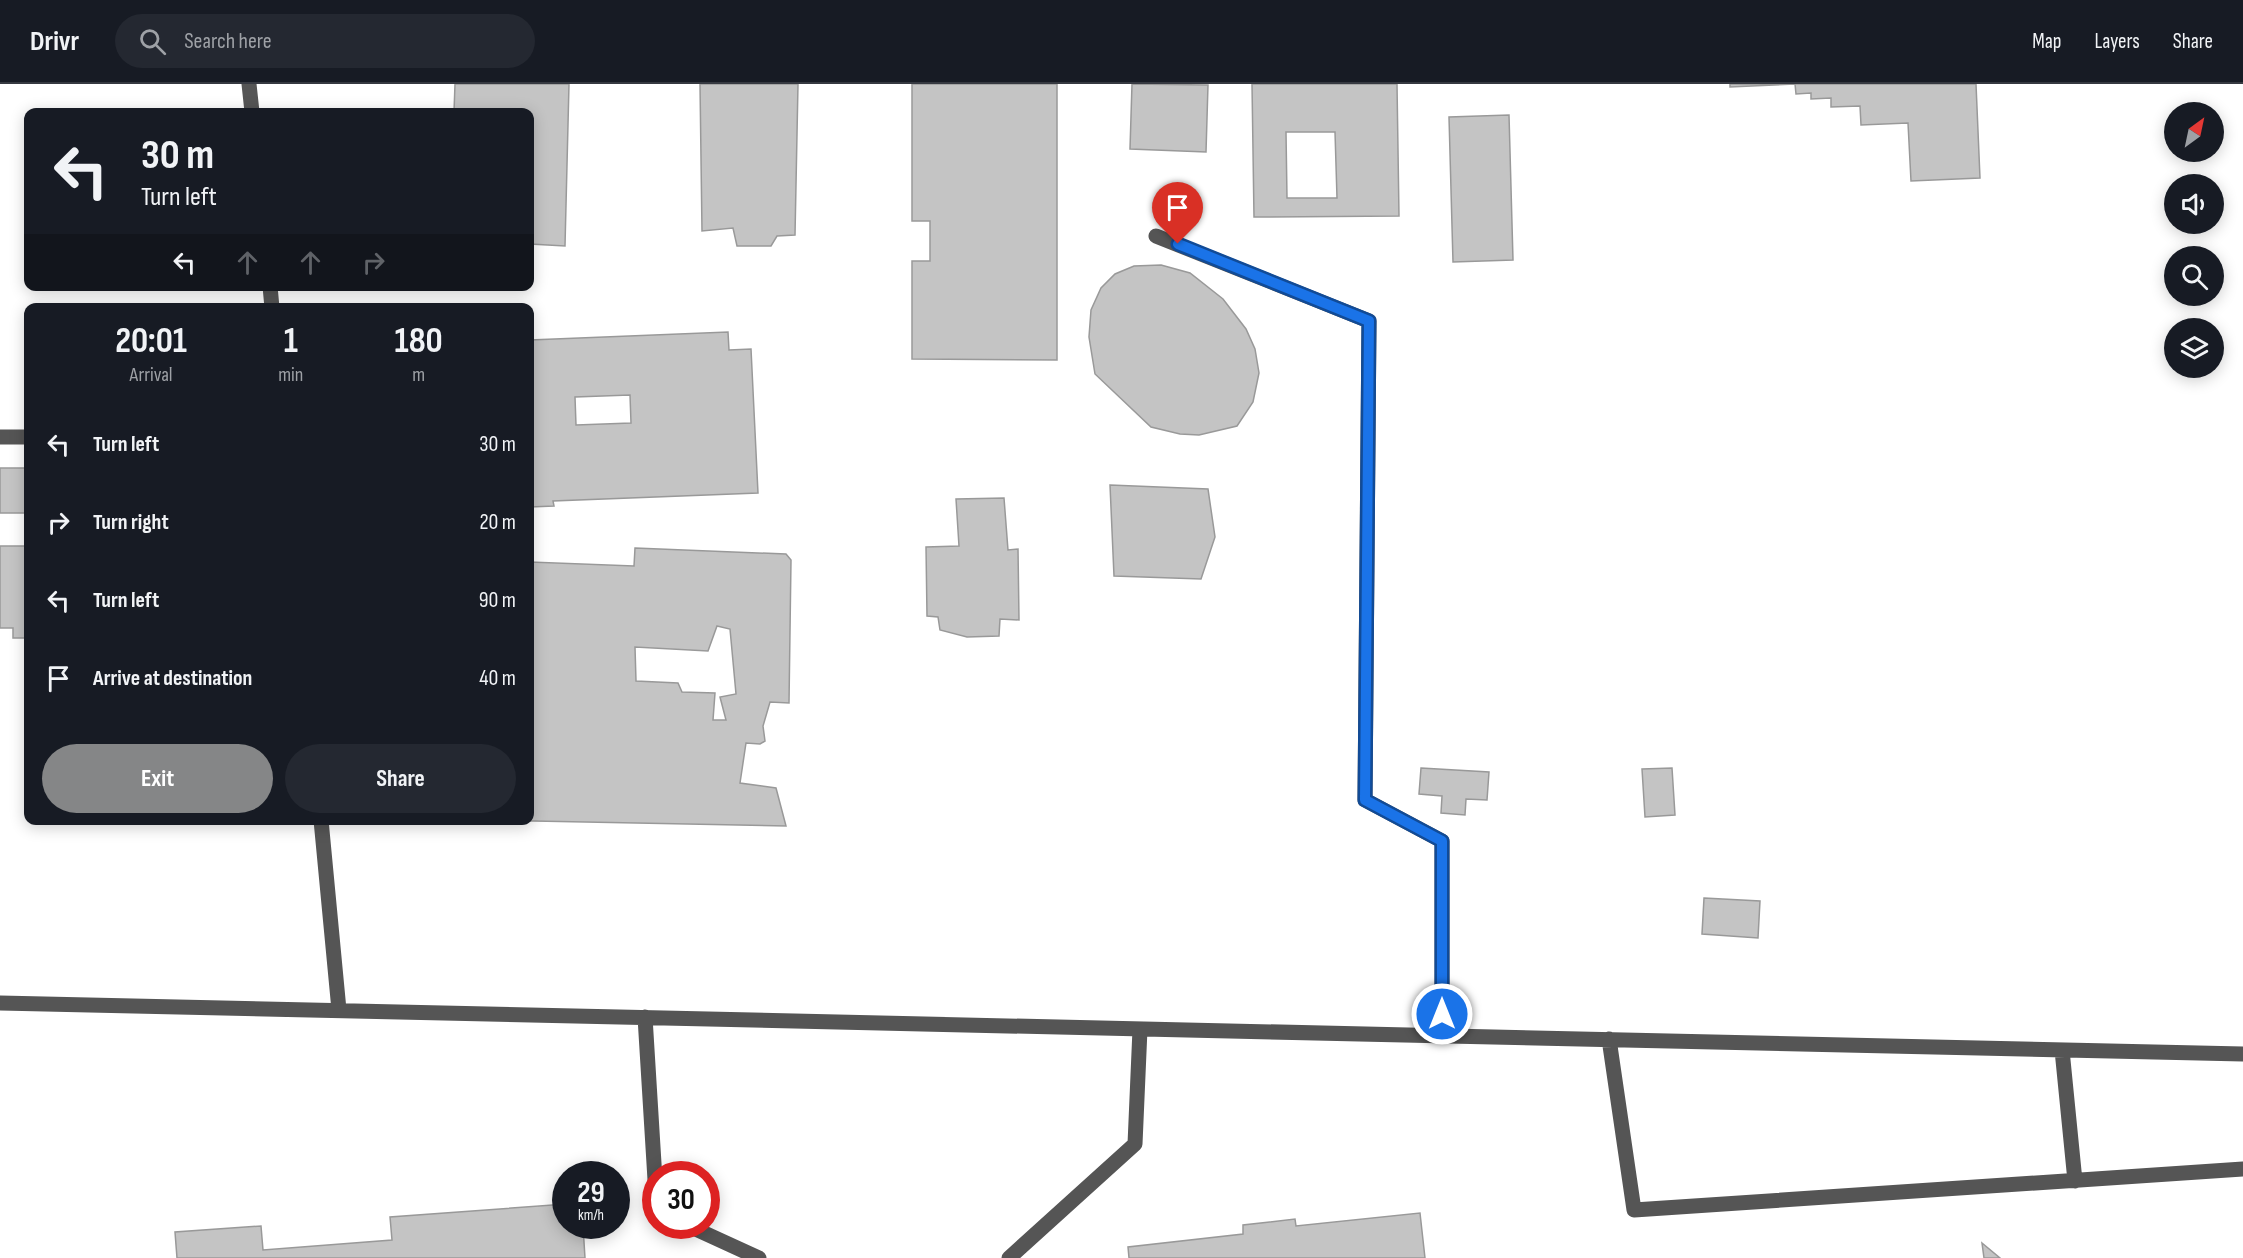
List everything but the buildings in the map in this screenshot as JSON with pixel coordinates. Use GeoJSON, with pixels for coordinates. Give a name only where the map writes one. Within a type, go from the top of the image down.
{"type":"FeatureCollection","features":[{"type":"Feature","properties":{"kind":"street"},"geometry":{"type":"LineString","coordinates":[[249,84],[252,108]]}},
{"type":"Feature","properties":{"kind":"street"},"geometry":{"type":"LineString","coordinates":[[1156,236],[1369,321],[1365,800],[1442,841],[1442,1036]]}},
{"type":"Feature","properties":{"kind":"street"},"geometry":{"type":"LineString","coordinates":[[0,437],[24,437]]}},
{"type":"Feature","properties":{"kind":"street"},"geometry":{"type":"LineString","coordinates":[[321,825],[339,1010]]}},
{"type":"Feature","properties":{"kind":"street"},"geometry":{"type":"LineString","coordinates":[[0,1003],[2243,1054]]}},
{"type":"Feature","properties":{"kind":"street"},"geometry":{"type":"LineString","coordinates":[[645,1017],[654,1161]]}},
{"type":"Feature","properties":{"kind":"street"},"geometry":{"type":"LineString","coordinates":[[1009,1258],[1135,1144],[1140,1029]]}},
{"type":"Feature","properties":{"kind":"street"},"geometry":{"type":"LineString","coordinates":[[1609,1039],[1634,1210],[2243,1169]]}},
{"type":"Feature","properties":{"kind":"street"},"geometry":{"type":"LineString","coordinates":[[2062,1050],[2075,1181]]}},
{"type":"Feature","properties":{"kind":"street"},"geometry":{"type":"LineString","coordinates":[[717,1239],[759,1258]]}},
{"type":"Feature","properties":{"kind":"route"},"geometry":{"type":"LineString","coordinates":[[1178,244],[1369,321],[1365,800],[1442,841],[1442,1014]]}}]}
